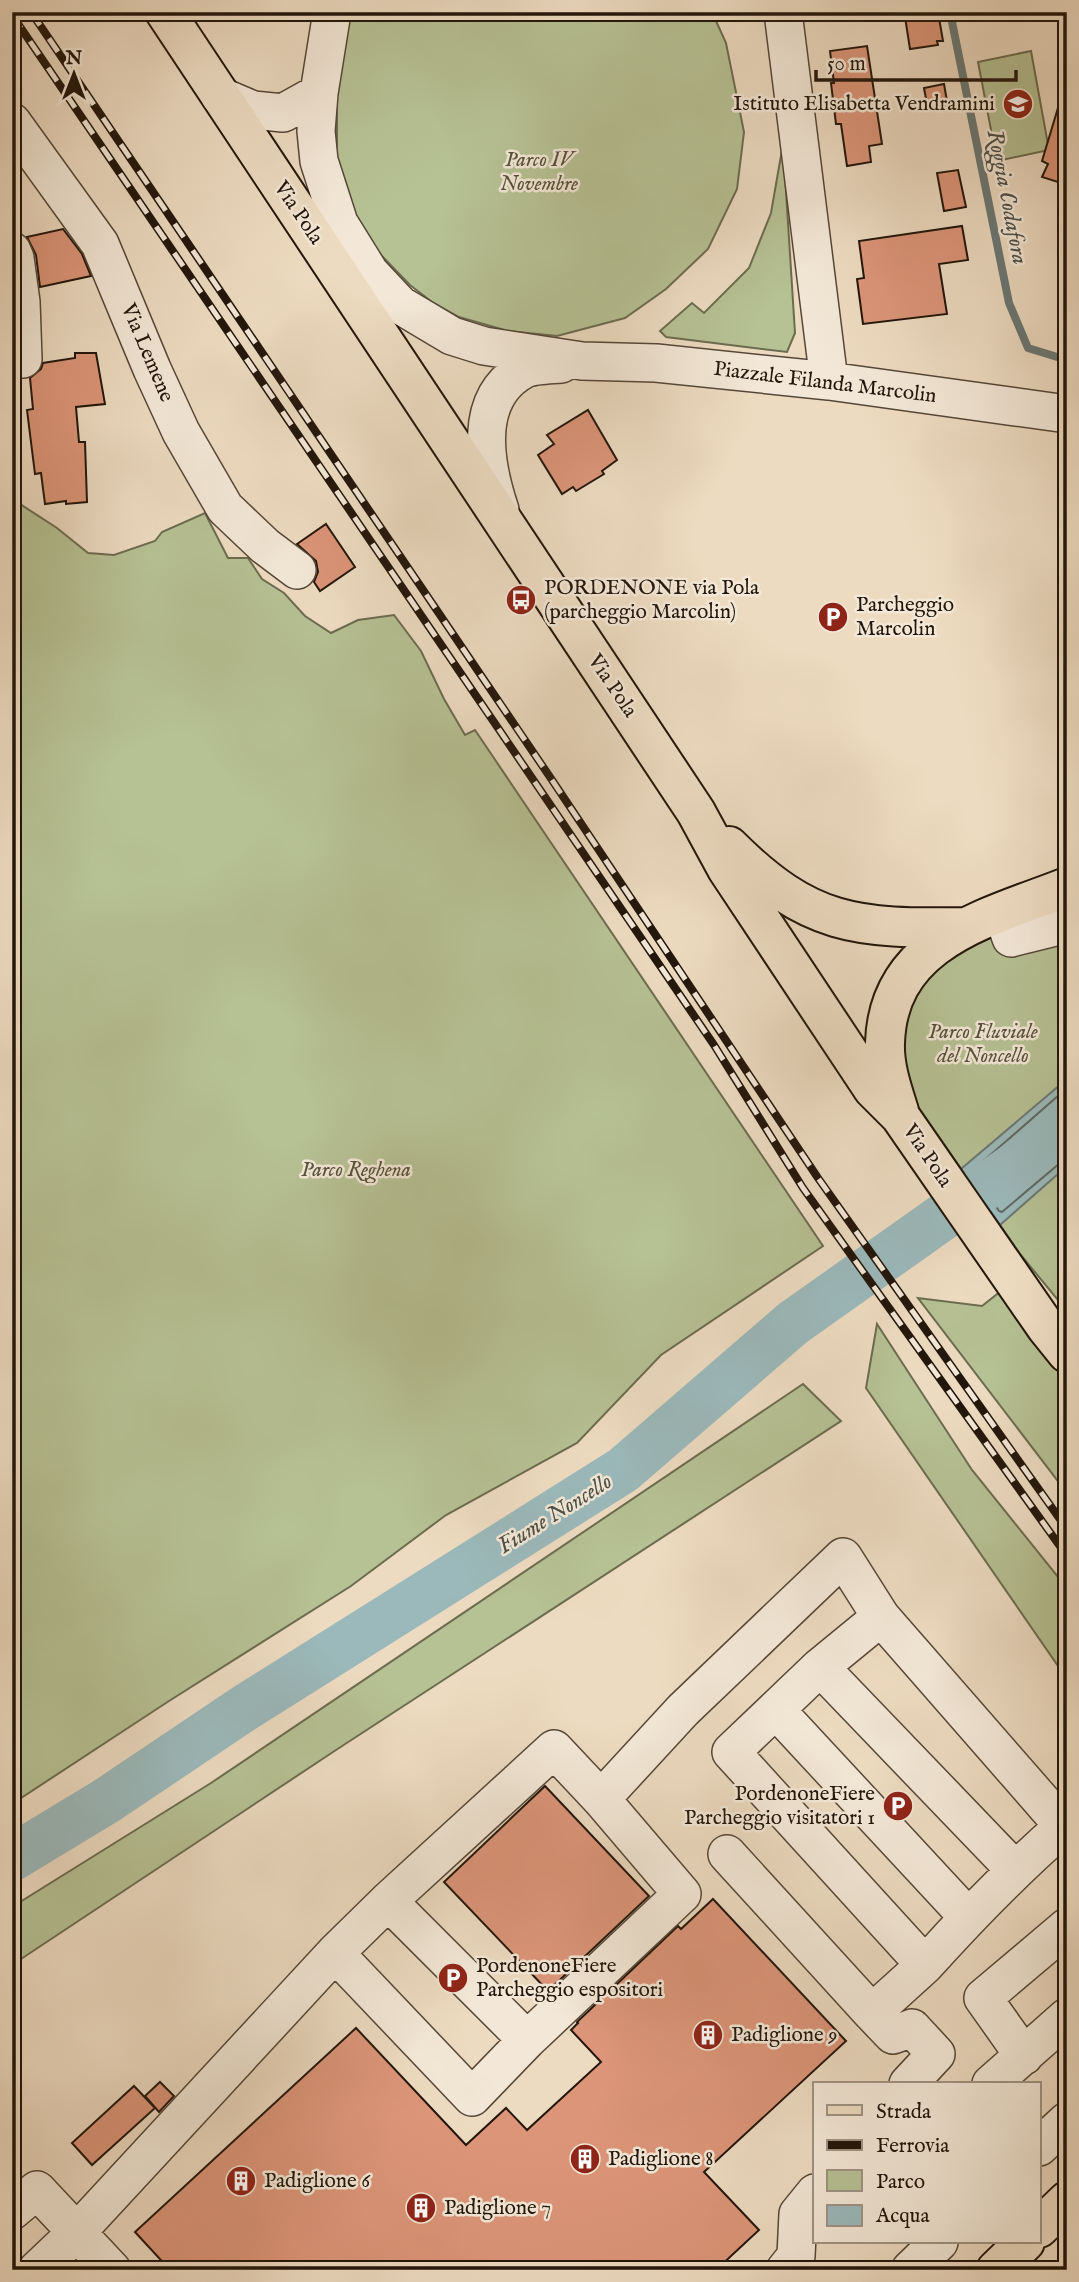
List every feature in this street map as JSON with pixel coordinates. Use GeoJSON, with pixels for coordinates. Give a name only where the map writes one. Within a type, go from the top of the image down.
{"type":"FeatureCollection","features":[{"type":"Feature","properties":{"kind":"main road","name":"Via Pola"},"geometry":{"type":"LineString","coordinates":[[164,12],[696,812],[727,869],[873,1089],[910,1131],[1056,1340]]}},
{"type":"Feature","properties":{"kind":"main road"},"geometry":{"type":"LineString","coordinates":[[696,812],[754,870],[786,895],[810,908],[836,919],[868,926],[965,927]]}},
{"type":"Feature","properties":{"kind":"main road"},"geometry":{"type":"LineString","coordinates":[[910,1131],[887,1073],[885,1044],[893,998],[911,968],[939,942],[965,927],[1067,887]]}},
{"type":"Feature","properties":{"kind":"main road"},"geometry":{"type":"LineString","coordinates":[[1040,2227],[1067,2201]]}},
{"type":"Feature","properties":{"kind":"main road"},"geometry":{"type":"LineString","coordinates":[[996,2270],[1023,2244]]}},
{"type":"Feature","properties":{"kind":"street"},"geometry":{"type":"LineString","coordinates":[[312,12],[319,26],[326,56]]}},
{"type":"Feature","properties":{"kind":"street","name":"Piazzale Filanda Marcolin"},"geometry":{"type":"LineString","coordinates":[[332,12],[316,131],[319,161],[339,223],[370,273],[400,305],[453,336],[474,343],[582,360],[656,363],[829,381],[1067,414]]}},
{"type":"Feature","properties":{"kind":"street"},"geometry":{"type":"LineString","coordinates":[[783,12],[829,381]]}},
{"type":"Feature","properties":{"kind":"street"},"geometry":{"type":"LineString","coordinates":[[220,96],[253,110],[284,113],[319,93]]}},
{"type":"Feature","properties":{"kind":"street","name":"Via Lemene"},"geometry":{"type":"LineString","coordinates":[[12,122],[100,244],[181,432],[225,508],[265,546],[298,570]]}},
{"type":"Feature","properties":{"kind":"street"},"geometry":{"type":"LineString","coordinates":[[12,251],[15,258],[16,303],[23,359]]}},
{"type":"Feature","properties":{"kind":"street","name":"Piazzale Filanda Marcolin"},"geometry":{"type":"LineString","coordinates":[[505,524],[491,483],[487,458],[487,427],[491,405],[503,385],[525,369],[582,360]]}},
{"type":"Feature","properties":{"kind":"street"},"geometry":{"type":"LineString","coordinates":[[1002,912],[1011,938],[1067,924]]}},
{"type":"Feature","properties":{"kind":"street"},"geometry":{"type":"LineString","coordinates":[[601,1799],[683,1710],[843,1557],[881,1617],[1065,1829],[1014,1870],[925,1965],[872,2013]]}},
{"type":"Feature","properties":{"kind":"street"},"geometry":{"type":"LineString","coordinates":[[881,1617],[820,1667],[731,1752],[925,1965]]}},
{"type":"Feature","properties":{"kind":"street"},"geometry":{"type":"LineString","coordinates":[[820,1667],[1014,1870]]}},
{"type":"Feature","properties":{"kind":"street"},"geometry":{"type":"LineString","coordinates":[[776,1710],[968,1917]]}},
{"type":"Feature","properties":{"kind":"street"},"geometry":{"type":"LineString","coordinates":[[37,2270],[77,2232],[335,1953],[554,1749],[601,1799],[682,1894],[527,2040],[472,2097],[335,1953]]}},
{"type":"Feature","properties":{"kind":"street"},"geometry":{"type":"LineString","coordinates":[[727,1854],[893,2035],[912,2028],[936,2054],[910,2082]]}},
{"type":"Feature","properties":{"kind":"street"},"geometry":{"type":"LineString","coordinates":[[388,1901],[527,2040]]}},
{"type":"Feature","properties":{"kind":"street"},"geometry":{"type":"LineString","coordinates":[[1024,2056],[984,1998],[1067,1927]]}},
{"type":"Feature","properties":{"kind":"street"},"geometry":{"type":"LineString","coordinates":[[993,2082],[1067,2017]]}},
{"type":"Feature","properties":{"kind":"street"},"geometry":{"type":"LineString","coordinates":[[1040,2146],[1067,2121]]}},
{"type":"Feature","properties":{"kind":"street"},"geometry":{"type":"LineString","coordinates":[[12,2211],[37,2190],[112,2270]]}},
{"type":"Feature","properties":{"kind":"street"},"geometry":{"type":"LineString","coordinates":[[785,2270],[796,2256],[798,2214],[813,2195]]}},
{"type":"Feature","properties":{"kind":"street"},"geometry":{"type":"LineString","coordinates":[[910,2270],[937,2244]]}},
{"type":"Feature","properties":{"kind":"green space","name":"Parco IV Novembre"},"geometry":{"type":"Polygon","coordinates":[[[350,12],[712,12],[726,43],[744,132],[737,189],[708,249],[666,289],[625,318],[557,336],[508,331],[459,317],[432,302],[410,285],[380,254],[354,216],[337,157],[337,82],[350,12]]]}},
{"type":"Feature","properties":{"kind":"green space"},"geometry":{"type":"Polygon","coordinates":[[[1031,51],[1049,150],[997,161],[978,62],[1031,51]]]}},
{"type":"Feature","properties":{"kind":"green space"},"geometry":{"type":"Polygon","coordinates":[[[783,144],[795,333],[787,352],[666,337],[660,331],[692,303],[704,313],[749,268],[771,213],[783,144]]]}},
{"type":"Feature","properties":{"kind":"green space","name":"Parco Reghena"},"geometry":{"type":"Polygon","coordinates":[[[12,503],[20,504],[57,528],[88,553],[114,555],[155,541],[162,532],[205,513],[228,558],[248,558],[262,579],[284,593],[305,616],[331,633],[358,620],[394,615],[421,651],[465,735],[475,730],[823,1246],[661,1355],[577,1443],[446,1515],[351,1586],[12,1804],[12,503]]]}},
{"type":"Feature","properties":{"kind":"green space","name":"Parco Fluviale del Noncello"},"geometry":{"type":"Polygon","coordinates":[[[1067,900],[1067,1311],[1020,1254],[919,1108],[903,1078],[906,1003],[928,970],[980,937],[1067,900]]]}},
{"type":"Feature","properties":{"kind":"green space"},"geometry":{"type":"Polygon","coordinates":[[[1001,1291],[1067,1381],[1067,1493],[918,1298],[982,1306],[1001,1291]]]}},
{"type":"Feature","properties":{"kind":"green space"},"geometry":{"type":"Polygon","coordinates":[[[877,1324],[972,1470],[1067,1588],[1067,1679],[866,1388],[877,1324]]]}},
{"type":"Feature","properties":{"kind":"green space"},"geometry":{"type":"Polygon","coordinates":[[[803,1384],[841,1421],[12,1965],[12,1907],[211,1783],[803,1384]]]}},
{"type":"Feature","properties":{"kind":"water"},"geometry":{"type":"Polygon","coordinates":[[[1067,1079],[1067,1166],[1000,1225],[961,1169],[1067,1079]]]}},
{"type":"Feature","properties":{"kind":"building"},"geometry":{"type":"Polygon","coordinates":[[[907,12],[938,12],[943,41],[937,41],[938,45],[910,49],[905,17],[908,16],[907,12]]]}},
{"type":"Feature","properties":{"kind":"building"},"geometry":{"type":"Polygon","coordinates":[[[867,46],[882,144],[869,146],[871,162],[847,166],[841,124],[836,124],[830,51],[867,46]]]}},
{"type":"Feature","properties":{"kind":"building"},"geometry":{"type":"Polygon","coordinates":[[[944,84],[948,107],[928,110],[924,88],[944,84]]]}},
{"type":"Feature","properties":{"kind":"building"},"geometry":{"type":"Polygon","coordinates":[[[1061,98],[1067,99],[1067,185],[1042,177],[1048,164],[1042,161],[1061,98]]]}},
{"type":"Feature","properties":{"kind":"building"},"geometry":{"type":"Polygon","coordinates":[[[958,170],[966,207],[944,211],[937,173],[958,170]]]}},
{"type":"Feature","properties":{"kind":"building"},"geometry":{"type":"Polygon","coordinates":[[[962,226],[968,260],[939,264],[947,314],[863,324],[857,279],[864,278],[859,241],[962,226]]]}},
{"type":"Feature","properties":{"kind":"building"},"geometry":{"type":"Polygon","coordinates":[[[63,229],[82,254],[91,276],[40,287],[36,255],[27,237],[63,229]]]}},
{"type":"Feature","properties":{"kind":"building"},"geometry":{"type":"Polygon","coordinates":[[[75,353],[96,353],[105,404],[76,407],[79,442],[85,442],[87,502],[45,504],[41,473],[35,474],[27,410],[33,409],[30,378],[41,369],[43,363],[75,358],[75,353]]]}},
{"type":"Feature","properties":{"kind":"building"},"geometry":{"type":"Polygon","coordinates":[[[588,410],[617,460],[602,471],[604,474],[576,491],[573,487],[562,494],[538,455],[554,444],[547,435],[588,410]]]}},
{"type":"Feature","properties":{"kind":"building"},"geometry":{"type":"Polygon","coordinates":[[[326,524],[355,567],[320,591],[314,582],[318,572],[316,561],[297,544],[326,524]]]}},
{"type":"Feature","properties":{"kind":"building"},"geometry":{"type":"Polygon","coordinates":[[[545,1786],[649,1896],[548,1991],[444,1882],[545,1786]]]}},
{"type":"Feature","properties":{"kind":"building"},"geometry":{"type":"Polygon","coordinates":[[[713,1899],[846,2041],[704,2172],[759,2230],[716,2270],[170,2270],[135,2232],[356,2028],[466,2145],[506,2108],[527,2130],[601,2062],[571,2030],[577,2022],[678,1926],[681,1929],[713,1899]]]}},
{"type":"Feature","properties":{"kind":"building"},"geometry":{"type":"Polygon","coordinates":[[[160,2082],[174,2096],[159,2112],[145,2096],[160,2082]]]}},
{"type":"Feature","properties":{"kind":"building"},"geometry":{"type":"Polygon","coordinates":[[[134,2086],[155,2108],[92,2165],[72,2143],[134,2086]]]}},
{"type":"Feature","properties":{"kind":"waterway","name":"Roggia Codafora"},"geometry":{"type":"LineString","coordinates":[[950,12],[1009,303],[1028,348],[1067,360]]}},
{"type":"Feature","properties":{"kind":"waterway","name":"Fiume Noncello"},"geometry":{"type":"LineString","coordinates":[[12,1858],[106,1801],[246,1707],[623,1470],[793,1323],[1012,1168],[1067,1125]]}},
{"type":"Feature","properties":{"kind":"railway"},"geometry":{"type":"LineString","coordinates":[[31,12],[552,780],[818,1178],[1067,1529]]}},
{"type":"Feature","properties":{"kind":"railway"},"geometry":{"type":"LineString","coordinates":[[12,15],[714,1045],[803,1188],[1067,1556]]}},
{"type":"Feature","properties":{"kind":"place","name":"Istituto Elisabetta Vendramini"},"geometry":{"type":"Point","coordinates":[1018,104]}},
{"type":"Feature","properties":{"kind":"place","name":"PORDENONE via Pola (parcheggio Marcolin)"},"geometry":{"type":"Point","coordinates":[521,600]}},
{"type":"Feature","properties":{"kind":"place","name":"Parcheggio Marcolin"},"geometry":{"type":"Point","coordinates":[833,617]}},
{"type":"Feature","properties":{"kind":"place","name":"PordenoneFiere Parcheggio visitatori 1"},"geometry":{"type":"Point","coordinates":[898,1806]}},
{"type":"Feature","properties":{"kind":"place","name":"PordenoneFiere Parcheggio espositori"},"geometry":{"type":"Point","coordinates":[453,1978]}},
{"type":"Feature","properties":{"kind":"place","name":"Padiglione 9"},"geometry":{"type":"Point","coordinates":[708,2035]}},
{"type":"Feature","properties":{"kind":"place","name":"Padiglione 8"},"geometry":{"type":"Point","coordinates":[585,2159]}},
{"type":"Feature","properties":{"kind":"place","name":"Padiglione 6"},"geometry":{"type":"Point","coordinates":[241,2181]}},
{"type":"Feature","properties":{"kind":"place","name":"Padiglione 7"},"geometry":{"type":"Point","coordinates":[421,2208]}}]}
